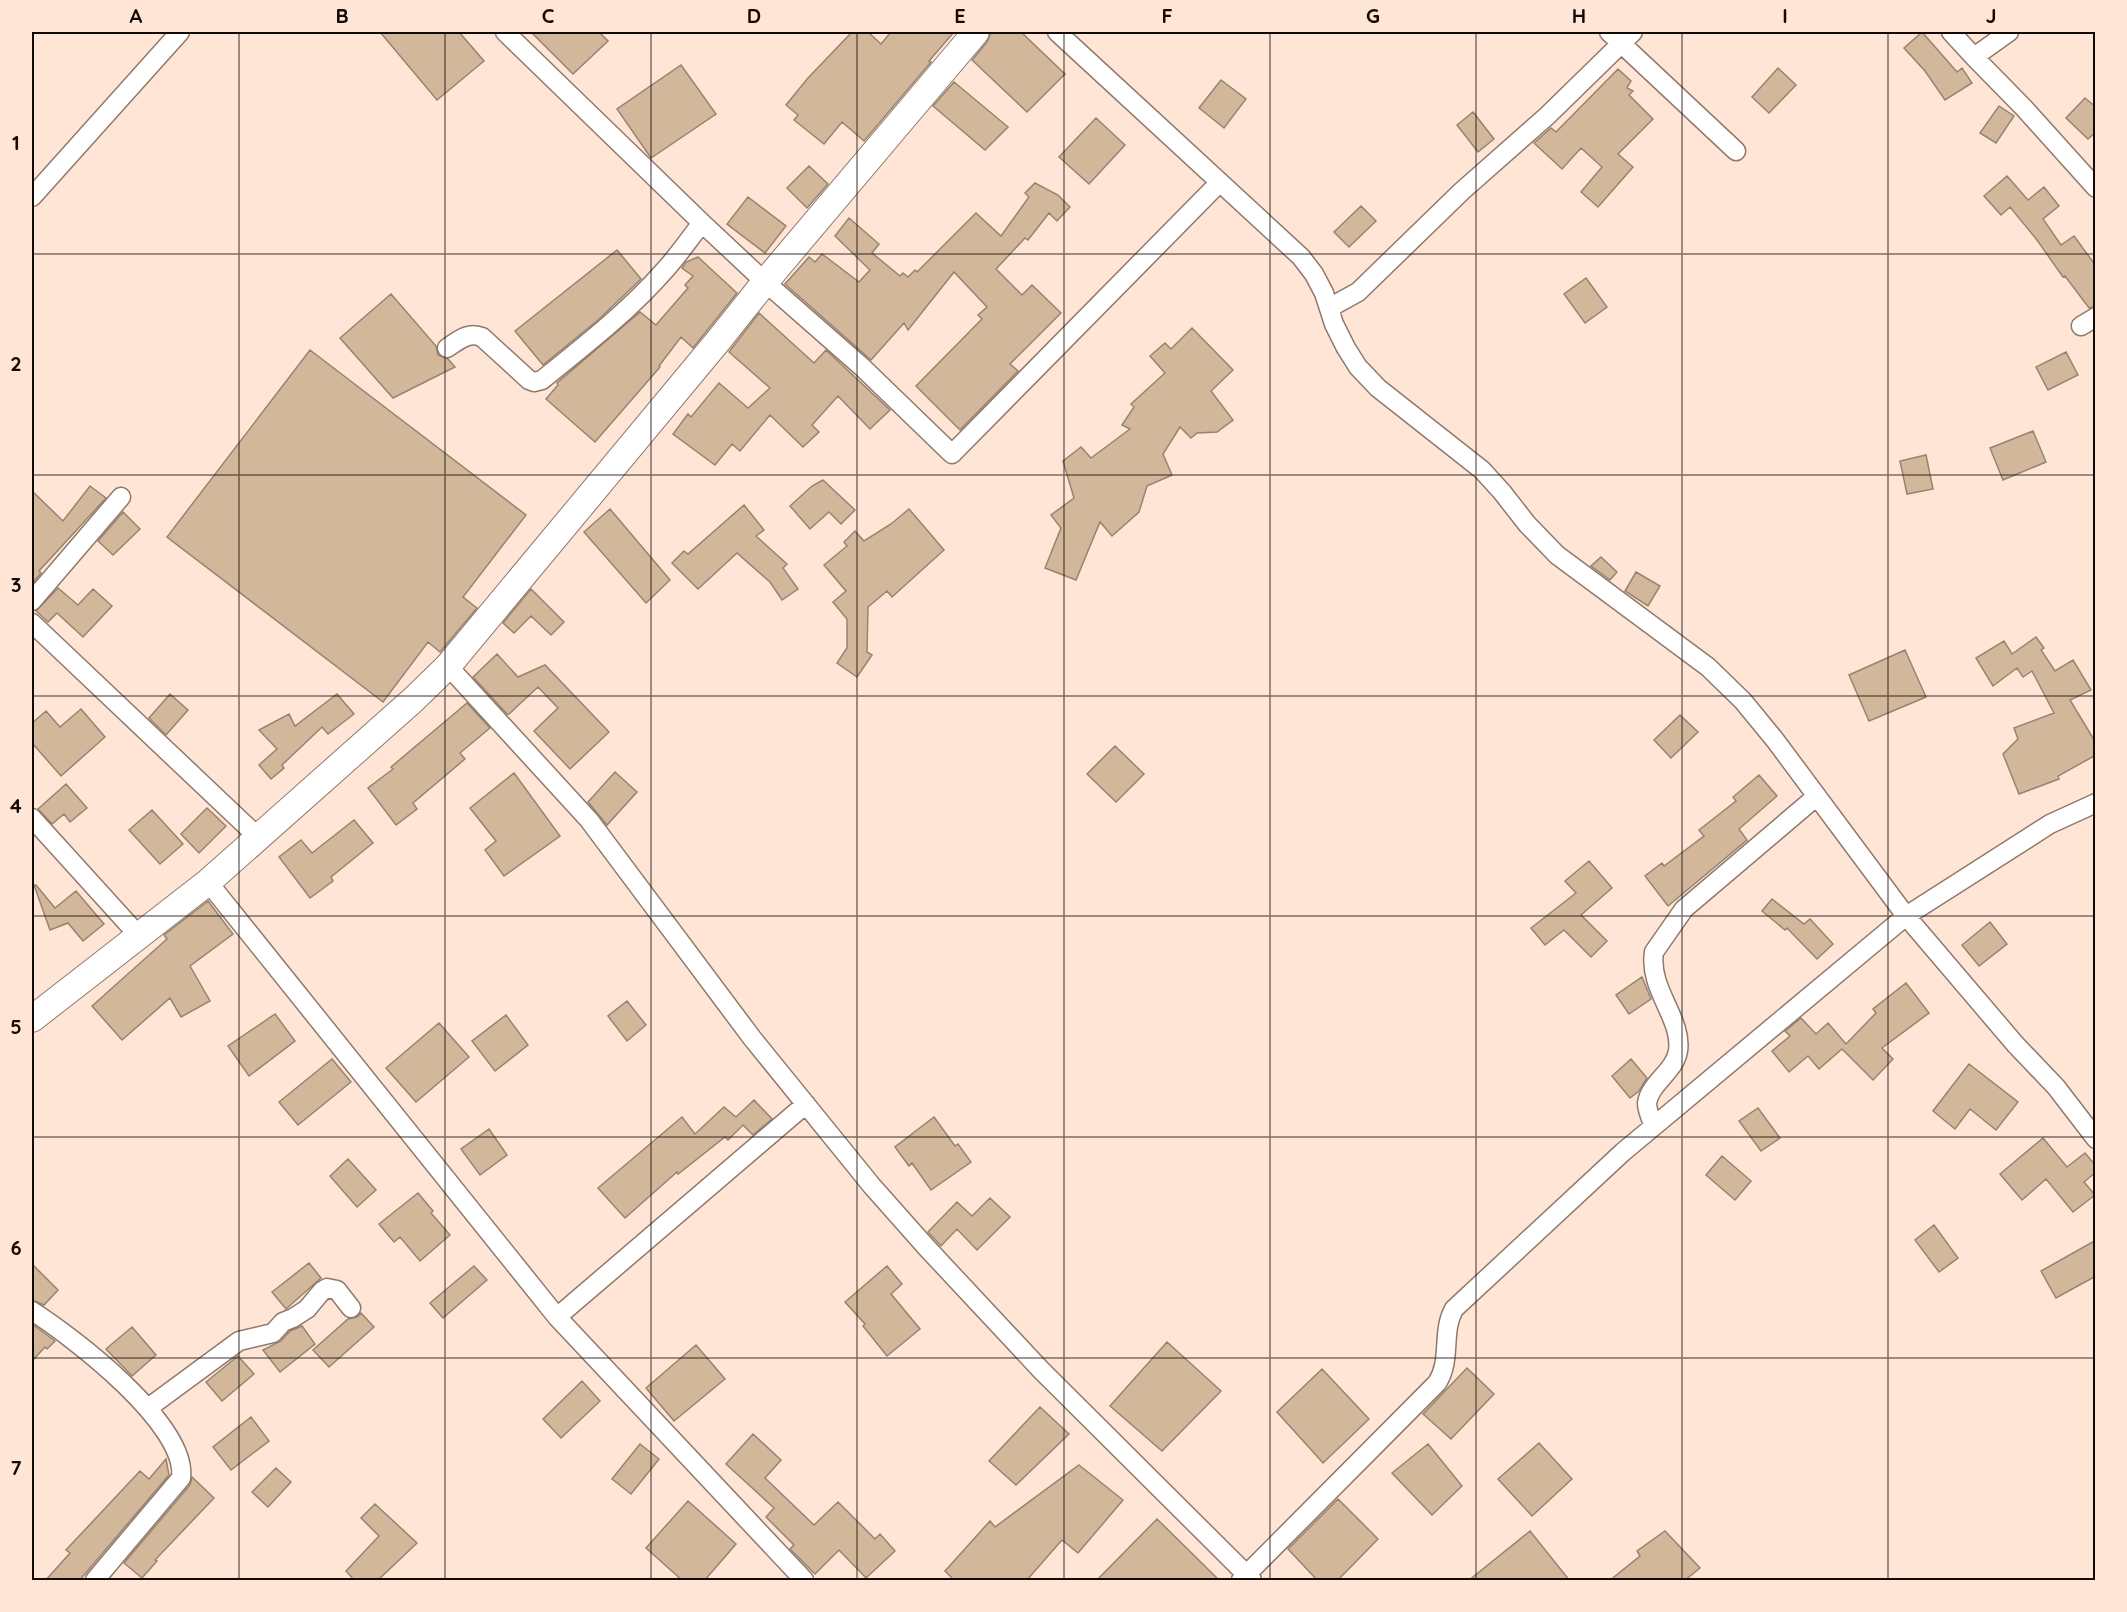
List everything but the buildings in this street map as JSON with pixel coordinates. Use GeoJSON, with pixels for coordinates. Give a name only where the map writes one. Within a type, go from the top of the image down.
{"type":"FeatureCollection","features":[{"type":"Feature","properties":{"kind":"main road"},"geometry":{"type":"LineString","coordinates":[[32,1018],[208,882],[413,700],[448,666],[765,282],[976,32]]}},
{"type":"Feature","properties":{"kind":"street"},"geometry":{"type":"LineString","coordinates":[[32,197],[180,32]]}},
{"type":"Feature","properties":{"kind":"street"},"geometry":{"type":"LineString","coordinates":[[1057,32],[1301,257],[1314,274],[1346,348],[1378,388],[1482,470],[1527,524],[1557,555],[1708,667],[1743,701],[1906,916],[2015,1044],[2056,1088],[2096,1139]]}},
{"type":"Feature","properties":{"kind":"street"},"geometry":{"type":"LineString","coordinates":[[1951,32],[2096,188]]}},
{"type":"Feature","properties":{"kind":"street"},"geometry":{"type":"LineString","coordinates":[[1974,57],[2009,32]]}},
{"type":"Feature","properties":{"kind":"street"},"geometry":{"type":"LineString","coordinates":[[515,35],[702,223],[862,367],[952,454],[1220,182]]}},
{"type":"Feature","properties":{"kind":"street"},"geometry":{"type":"LineString","coordinates":[[1329,308],[1358,292],[1462,191],[1547,116],[1622,35],[1736,151]]}},
{"type":"Feature","properties":{"kind":"street"},"geometry":{"type":"LineString","coordinates":[[447,348],[470,334],[476,334],[529,380],[534,382],[542,380],[603,330],[636,299],[664,271],[702,223]]}},
{"type":"Feature","properties":{"kind":"street"},"geometry":{"type":"LineString","coordinates":[[32,602],[121,497]]}},
{"type":"Feature","properties":{"kind":"street"},"geometry":{"type":"LineString","coordinates":[[32,623],[259,838]]}},
{"type":"Feature","properties":{"kind":"street"},"geometry":{"type":"LineString","coordinates":[[448,666],[589,820],[744,1028],[872,1186],[982,1310],[1247,1579],[1437,1383],[1445,1365],[1447,1326],[1454,1309],[1623,1152],[1906,916],[2050,824],[2096,802]]}},
{"type":"Feature","properties":{"kind":"street"},"geometry":{"type":"LineString","coordinates":[[1654,1125],[1647,1102],[1654,1088],[1673,1063],[1678,1052],[1678,1036],[1655,978],[1654,952],[1684,909],[1817,796]]}},
{"type":"Feature","properties":{"kind":"street"},"geometry":{"type":"LineString","coordinates":[[32,818],[139,936]]}},
{"type":"Feature","properties":{"kind":"street"},"geometry":{"type":"LineString","coordinates":[[208,882],[558,1317],[804,1581]]}},
{"type":"Feature","properties":{"kind":"street"},"geometry":{"type":"LineString","coordinates":[[558,1317],[806,1104]]}},
{"type":"Feature","properties":{"kind":"street"},"geometry":{"type":"LineString","coordinates":[[148,1408],[239,1341],[273,1334],[283,1322],[307,1309],[327,1288],[337,1290],[351,1308]]}},
{"type":"Feature","properties":{"kind":"street"},"geometry":{"type":"LineString","coordinates":[[32,1311],[87,1350],[148,1408],[178,1453],[182,1467],[181,1478],[95,1581]]}}]}
